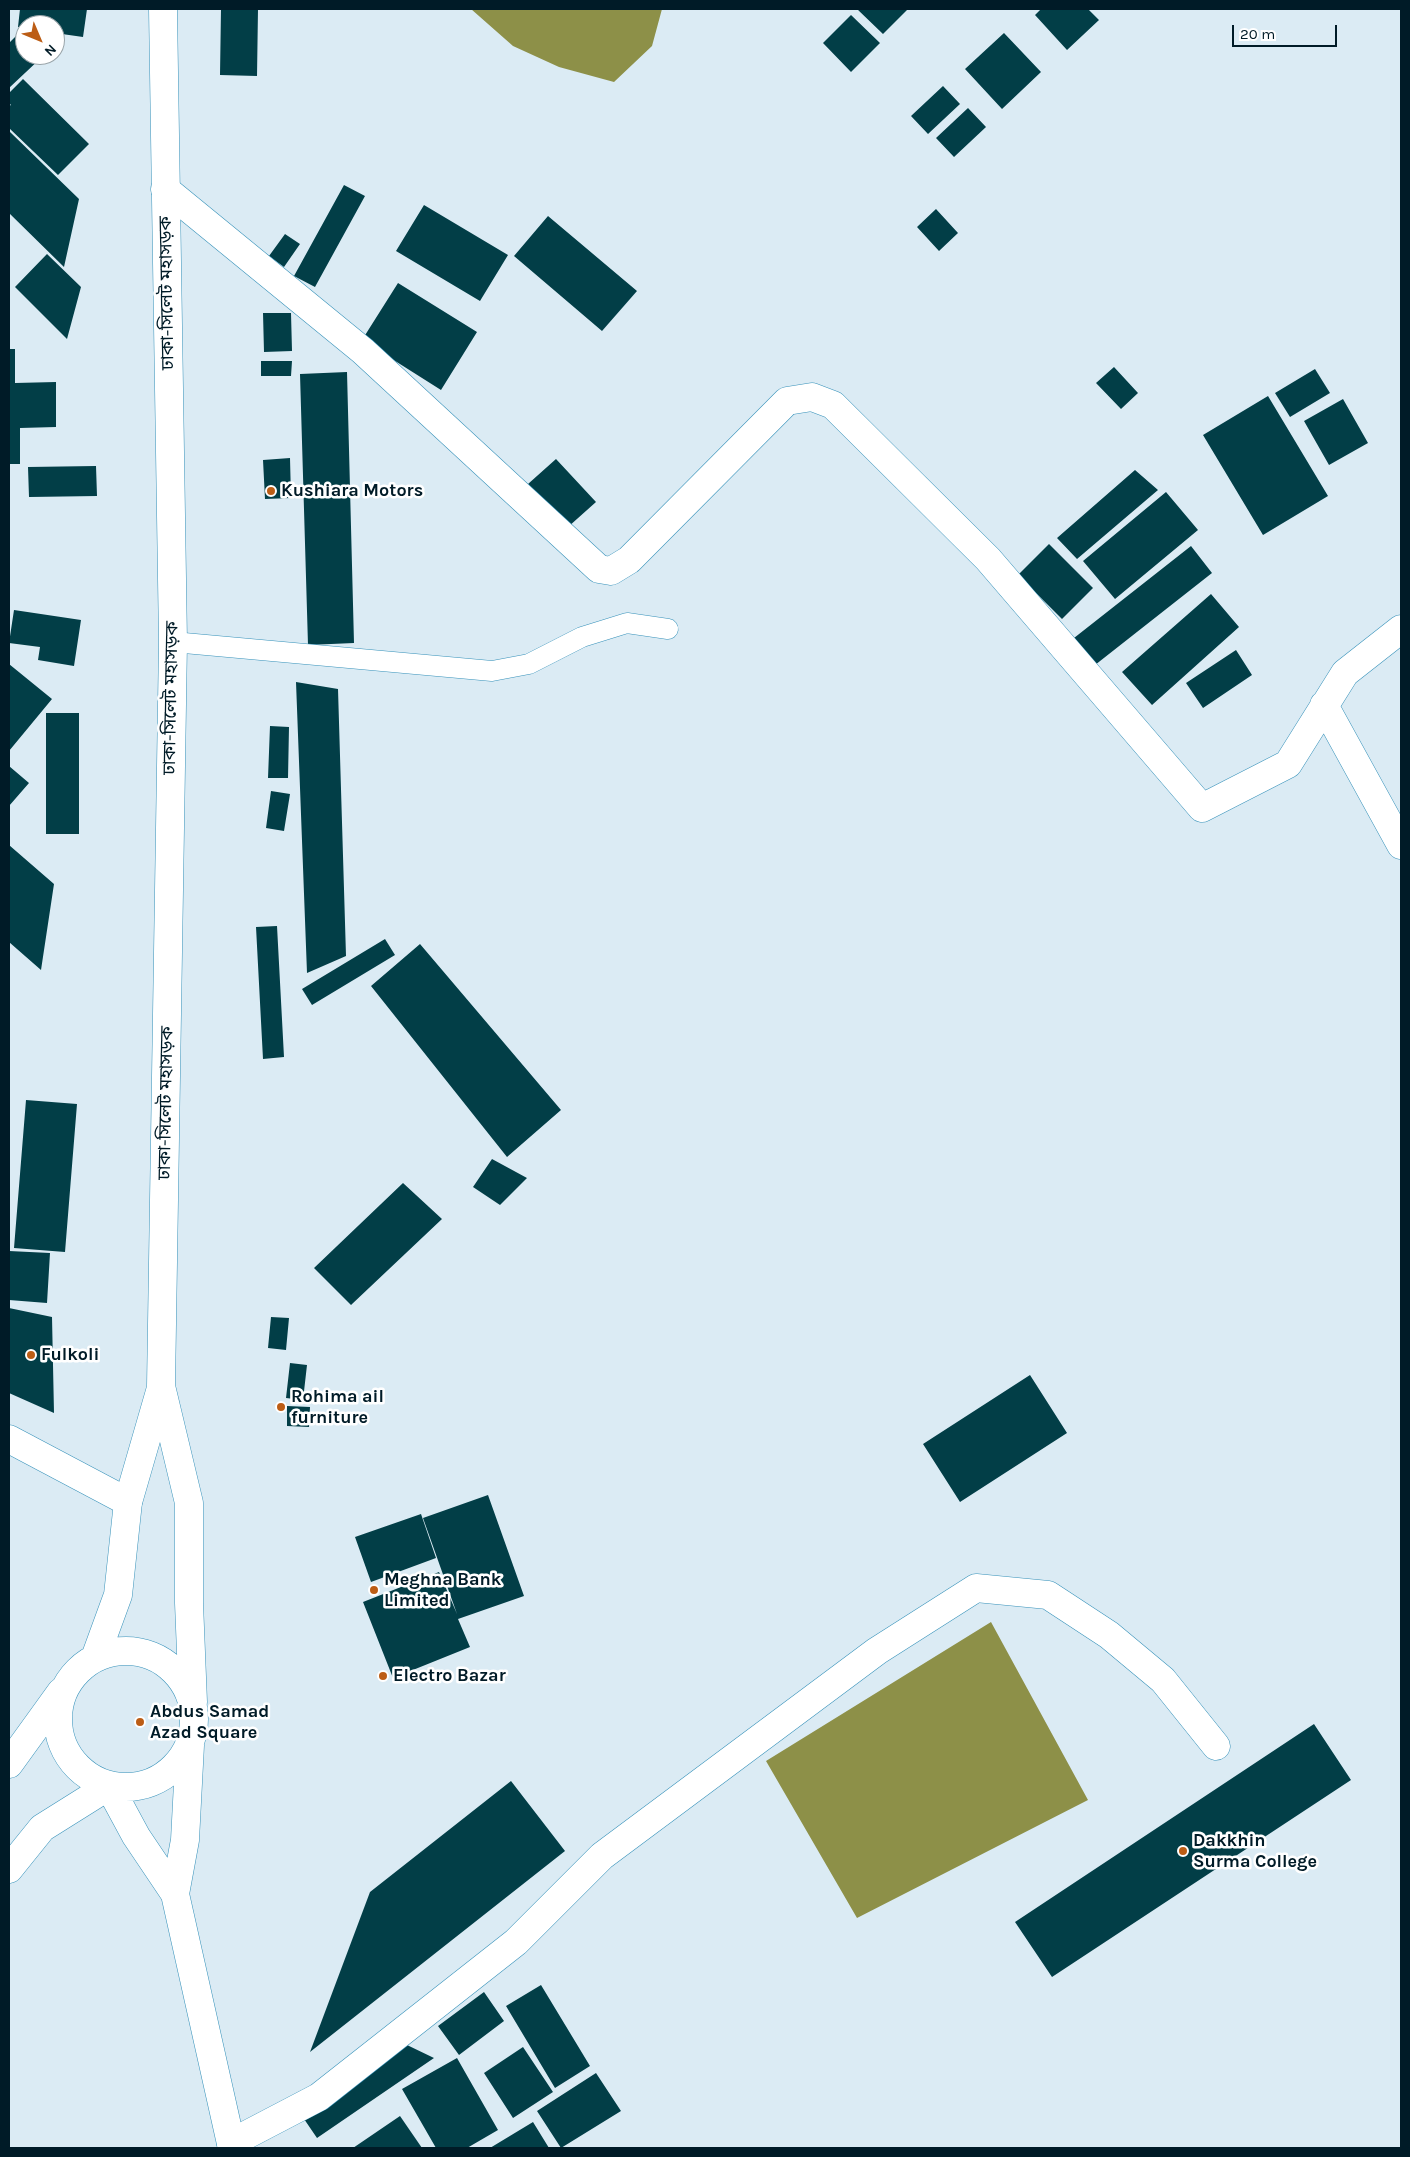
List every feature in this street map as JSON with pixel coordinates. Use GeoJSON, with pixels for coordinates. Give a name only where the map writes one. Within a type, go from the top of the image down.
{"type":"FeatureCollection","features":[{"type":"Feature","properties":{"kind":"main road","name":"ঢাকা-সিলেট মহাসড়ক"},"geometry":{"type":"LineString","coordinates":[[161,1386],[173,642],[163,9]]}},
{"type":"Feature","properties":{"kind":"main road"},"geometry":{"type":"LineString","coordinates":[[165,189],[363,351],[600,569],[611,572],[629,560],[787,401],[812,397],[833,405],[988,559],[1202,808],[1288,764],[1345,673],[1401,629]]}},
{"type":"Feature","properties":{"kind":"main road"},"geometry":{"type":"LineString","coordinates":[[1324,705],[1401,845]]}},
{"type":"Feature","properties":{"kind":"main road"},"geometry":{"type":"LineString","coordinates":[[95,1658],[118,1595],[128,1502],[161,1386]]}},
{"type":"Feature","properties":{"kind":"main road"},"geometry":{"type":"LineString","coordinates":[[161,1386],[189,1503],[189,1603],[195,1724],[190,1745],[185,1840],[175,1894]]}},
{"type":"Feature","properties":{"kind":"main road"},"geometry":{"type":"LineString","coordinates":[[9,1439],[128,1502]]}},
{"type":"Feature","properties":{"kind":"main road"},"geometry":{"type":"LineString","coordinates":[[109,1786],[136,1836],[175,1894],[232,2146],[319,2097],[516,1942],[602,1856],[877,1651],[976,1588],[1048,1594],[1109,1636],[1163,1680],[1216,1746]]}},
{"type":"Feature","properties":{"kind":"main road"},"geometry":{"type":"LineString","coordinates":[[9,1764],[68,1682],[84,1665],[95,1658],[128,1650],[150,1654],[171,1666],[185,1682],[193,1702]]}},
{"type":"Feature","properties":{"kind":"main road"},"geometry":{"type":"LineString","coordinates":[[68,1682],[60,1704],[58,1728],[65,1750],[79,1769],[109,1786],[141,1786],[161,1778],[178,1764],[190,1745]]}},
{"type":"Feature","properties":{"kind":"main road"},"geometry":{"type":"LineString","coordinates":[[9,1869],[42,1828],[79,1803],[109,1786]]}},
{"type":"Feature","properties":{"kind":"lane"},"geometry":{"type":"LineString","coordinates":[[173,642],[492,671],[529,664],[582,636],[627,622],[668,630]]}},
{"type":"Feature","properties":{"kind":"shaded area"},"geometry":{"type":"Polygon","coordinates":[[[471,9],[662,9],[652,46],[614,82],[559,67],[513,46],[471,9]]]}},
{"type":"Feature","properties":{"kind":"shaded area"},"geometry":{"type":"Polygon","coordinates":[[[991,1622],[1088,1800],[857,1918],[766,1761],[991,1622]]]}},
{"type":"Feature","properties":{"kind":"building"},"geometry":{"type":"Polygon","coordinates":[[[20,9],[87,9],[83,37],[65,34],[65,15],[19,15],[20,9]]]}},
{"type":"Feature","properties":{"kind":"building"},"geometry":{"type":"Polygon","coordinates":[[[221,9],[258,9],[257,76],[220,75],[221,9]]]}},
{"type":"Feature","properties":{"kind":"building"},"geometry":{"type":"Polygon","coordinates":[[[857,9],[908,9],[883,34],[857,9]]]}},
{"type":"Feature","properties":{"kind":"building"},"geometry":{"type":"Polygon","coordinates":[[[1041,9],[1088,9],[1099,20],[1067,50],[1035,15],[1041,9]]]}},
{"type":"Feature","properties":{"kind":"building"},"geometry":{"type":"Polygon","coordinates":[[[851,15],[880,43],[851,72],[823,43],[851,15]]]}},
{"type":"Feature","properties":{"kind":"building"},"geometry":{"type":"Polygon","coordinates":[[[1004,33],[1041,72],[1002,109],[965,69],[1004,33]]]}},
{"type":"Feature","properties":{"kind":"building"},"geometry":{"type":"Polygon","coordinates":[[[15,37],[15,65],[33,65],[9,88],[9,43],[15,37]]]}},
{"type":"Feature","properties":{"kind":"building"},"geometry":{"type":"Polygon","coordinates":[[[23,79],[89,144],[58,175],[9,128],[9,106],[11,105],[9,103],[9,93],[23,79]]]}},
{"type":"Feature","properties":{"kind":"building"},"geometry":{"type":"Polygon","coordinates":[[[943,86],[960,104],[928,134],[911,116],[943,86]]]}},
{"type":"Feature","properties":{"kind":"building"},"geometry":{"type":"Polygon","coordinates":[[[968,108],[986,127],[954,157],[936,138],[968,108]]]}},
{"type":"Feature","properties":{"kind":"building"},"geometry":{"type":"Polygon","coordinates":[[[9,131],[79,199],[64,267],[9,213],[9,131]]]}},
{"type":"Feature","properties":{"kind":"building"},"geometry":{"type":"Polygon","coordinates":[[[344,185],[365,196],[315,287],[294,276],[344,185]]]}},
{"type":"Feature","properties":{"kind":"building"},"geometry":{"type":"Polygon","coordinates":[[[424,205],[508,255],[480,301],[396,251],[424,205]]]}},
{"type":"Feature","properties":{"kind":"building"},"geometry":{"type":"Polygon","coordinates":[[[936,209],[958,233],[939,251],[917,227],[936,209]]]}},
{"type":"Feature","properties":{"kind":"building"},"geometry":{"type":"Polygon","coordinates":[[[548,216],[637,291],[602,331],[514,256],[548,216]]]}},
{"type":"Feature","properties":{"kind":"building"},"geometry":{"type":"Polygon","coordinates":[[[285,234],[300,244],[284,267],[269,256],[285,234]]]}},
{"type":"Feature","properties":{"kind":"building"},"geometry":{"type":"Polygon","coordinates":[[[47,254],[81,287],[67,339],[15,287],[47,254]]]}},
{"type":"Feature","properties":{"kind":"building"},"geometry":{"type":"Polygon","coordinates":[[[398,283],[477,332],[441,390],[362,340],[398,283]]]}},
{"type":"Feature","properties":{"kind":"building"},"geometry":{"type":"Polygon","coordinates":[[[263,313],[291,313],[292,351],[264,352],[263,313]]]}},
{"type":"Feature","properties":{"kind":"building"},"geometry":{"type":"Polygon","coordinates":[[[9,349],[15,349],[15,383],[56,382],[56,427],[20,428],[20,464],[9,464],[9,349]]]}},
{"type":"Feature","properties":{"kind":"building"},"geometry":{"type":"Polygon","coordinates":[[[261,361],[292,361],[291,376],[261,376],[261,361]]]}},
{"type":"Feature","properties":{"kind":"building"},"geometry":{"type":"Polygon","coordinates":[[[1114,367],[1138,393],[1121,409],[1096,383],[1114,367]]]}},
{"type":"Feature","properties":{"kind":"building"},"geometry":{"type":"Polygon","coordinates":[[[1315,369],[1330,393],[1290,417],[1275,393],[1315,369]]]}},
{"type":"Feature","properties":{"kind":"building"},"geometry":{"type":"Polygon","coordinates":[[[347,372],[354,643],[308,645],[300,374],[347,372]]]}},
{"type":"Feature","properties":{"kind":"building"},"geometry":{"type":"Polygon","coordinates":[[[1268,396],[1328,496],[1263,535],[1203,435],[1268,396]]]}},
{"type":"Feature","properties":{"kind":"building"},"geometry":{"type":"Polygon","coordinates":[[[1343,399],[1368,443],[1329,465],[1304,421],[1343,399]]]}},
{"type":"Feature","properties":{"kind":"building"},"geometry":{"type":"Polygon","coordinates":[[[290,458],[291,498],[265,499],[263,460],[290,458]]]}},
{"type":"Feature","properties":{"kind":"building"},"geometry":{"type":"Polygon","coordinates":[[[556,459],[596,502],[568,527],[528,484],[556,459]]]}},
{"type":"Feature","properties":{"kind":"building"},"geometry":{"type":"Polygon","coordinates":[[[96,466],[97,496],[29,497],[28,467],[96,466]]]}},
{"type":"Feature","properties":{"kind":"building"},"geometry":{"type":"Polygon","coordinates":[[[1135,470],[1158,490],[1077,559],[1057,538],[1135,470]]]}},
{"type":"Feature","properties":{"kind":"building"},"geometry":{"type":"Polygon","coordinates":[[[1166,492],[1198,530],[1115,599],[1083,561],[1166,492]]]}},
{"type":"Feature","properties":{"kind":"building"},"geometry":{"type":"Polygon","coordinates":[[[1049,544],[1093,588],[1062,619],[1018,575],[1049,544]]]}},
{"type":"Feature","properties":{"kind":"building"},"geometry":{"type":"Polygon","coordinates":[[[1191,546],[1212,573],[1095,665],[1074,638],[1191,546]]]}},
{"type":"Feature","properties":{"kind":"building"},"geometry":{"type":"Polygon","coordinates":[[[1211,594],[1239,627],[1152,705],[1122,672],[1211,594]]]}},
{"type":"Feature","properties":{"kind":"building"},"geometry":{"type":"Polygon","coordinates":[[[14,610],[81,620],[74,666],[38,660],[40,647],[9,643],[14,610]]]}},
{"type":"Feature","properties":{"kind":"building"},"geometry":{"type":"Polygon","coordinates":[[[1236,650],[1252,675],[1203,708],[1186,683],[1236,650]]]}},
{"type":"Feature","properties":{"kind":"building"},"geometry":{"type":"Polygon","coordinates":[[[9,664],[52,699],[9,751],[9,664]]]}},
{"type":"Feature","properties":{"kind":"building"},"geometry":{"type":"Polygon","coordinates":[[[296,682],[338,689],[346,956],[307,973],[296,682]]]}},
{"type":"Feature","properties":{"kind":"building"},"geometry":{"type":"Polygon","coordinates":[[[46,713],[79,713],[79,834],[46,834],[46,713]]]}},
{"type":"Feature","properties":{"kind":"building"},"geometry":{"type":"Polygon","coordinates":[[[270,726],[289,727],[288,778],[268,778],[270,726]]]}},
{"type":"Feature","properties":{"kind":"building"},"geometry":{"type":"Polygon","coordinates":[[[9,766],[29,783],[9,806],[9,766]]]}},
{"type":"Feature","properties":{"kind":"building"},"geometry":{"type":"Polygon","coordinates":[[[271,791],[290,794],[284,831],[266,828],[271,791]]]}},
{"type":"Feature","properties":{"kind":"building"},"geometry":{"type":"Polygon","coordinates":[[[9,845],[54,884],[41,970],[9,942],[9,845]]]}},
{"type":"Feature","properties":{"kind":"building"},"geometry":{"type":"Polygon","coordinates":[[[277,926],[284,1057],[263,1059],[256,927],[277,926]]]}},
{"type":"Feature","properties":{"kind":"building"},"geometry":{"type":"Polygon","coordinates":[[[385,939],[395,955],[312,1005],[302,989],[385,939]]]}},
{"type":"Feature","properties":{"kind":"building"},"geometry":{"type":"Polygon","coordinates":[[[420,944],[561,1110],[507,1157],[371,986],[420,944]]]}},
{"type":"Feature","properties":{"kind":"building"},"geometry":{"type":"Polygon","coordinates":[[[26,1100],[77,1104],[65,1252],[14,1248],[26,1100]]]}},
{"type":"Feature","properties":{"kind":"building"},"geometry":{"type":"Polygon","coordinates":[[[492,1159],[527,1178],[500,1205],[473,1187],[492,1159]]]}},
{"type":"Feature","properties":{"kind":"building"},"geometry":{"type":"Polygon","coordinates":[[[403,1183],[442,1219],[351,1305],[314,1268],[403,1183]]]}},
{"type":"Feature","properties":{"kind":"building"},"geometry":{"type":"Polygon","coordinates":[[[9,1251],[50,1253],[47,1303],[9,1300],[9,1251]]]}},
{"type":"Feature","properties":{"kind":"building","name":"Fulkoli"},"geometry":{"type":"Polygon","coordinates":[[[9,1308],[52,1317],[54,1413],[9,1393],[9,1308]]]}},
{"type":"Feature","properties":{"kind":"building"},"geometry":{"type":"Polygon","coordinates":[[[271,1317],[289,1318],[286,1350],[268,1348],[271,1317]]]}},
{"type":"Feature","properties":{"kind":"building"},"geometry":{"type":"Polygon","coordinates":[[[290,1363],[307,1365],[303,1400],[286,1398],[290,1363]]]}},
{"type":"Feature","properties":{"kind":"building"},"geometry":{"type":"Polygon","coordinates":[[[1030,1375],[1067,1433],[960,1502],[923,1444],[1030,1375]]]}},
{"type":"Feature","properties":{"kind":"building"},"geometry":{"type":"Polygon","coordinates":[[[287,1406],[310,1407],[309,1427],[287,1426],[287,1406]]]}},
{"type":"Feature","properties":{"kind":"building"},"geometry":{"type":"Polygon","coordinates":[[[488,1495],[524,1596],[458,1619],[470,1647],[393,1678],[363,1602],[439,1572],[457,1614],[423,1518],[488,1495]]]}},
{"type":"Feature","properties":{"kind":"building"},"geometry":{"type":"Polygon","coordinates":[[[421,1514],[436,1558],[371,1582],[355,1537],[421,1514]]]}},
{"type":"Feature","properties":{"kind":"building","name":"Dakkhin Surma College"},"geometry":{"type":"Polygon","coordinates":[[[1314,1724],[1351,1780],[1052,1977],[1015,1922],[1314,1724]]]}},
{"type":"Feature","properties":{"kind":"building"},"geometry":{"type":"Polygon","coordinates":[[[511,1781],[565,1851],[310,2052],[370,1892],[511,1781]]]}},
{"type":"Feature","properties":{"kind":"building"},"geometry":{"type":"Polygon","coordinates":[[[541,1985],[590,2066],[555,2088],[506,2006],[541,1985]]]}},
{"type":"Feature","properties":{"kind":"building"},"geometry":{"type":"Polygon","coordinates":[[[484,1992],[504,2021],[459,2055],[438,2026],[484,1992]]]}},
{"type":"Feature","properties":{"kind":"building"},"geometry":{"type":"Polygon","coordinates":[[[407,2045],[434,2058],[317,2138],[302,2116],[407,2045]]]}},
{"type":"Feature","properties":{"kind":"building"},"geometry":{"type":"Polygon","coordinates":[[[523,2047],[553,2092],[513,2118],[484,2073],[523,2047]]]}},
{"type":"Feature","properties":{"kind":"building"},"geometry":{"type":"Polygon","coordinates":[[[457,2058],[498,2130],[467,2148],[436,2148],[402,2089],[457,2058]]]}},
{"type":"Feature","properties":{"kind":"building"},"geometry":{"type":"Polygon","coordinates":[[[596,2073],[621,2111],[561,2148],[537,2111],[596,2073]]]}},
{"type":"Feature","properties":{"kind":"building"},"geometry":{"type":"Polygon","coordinates":[[[400,2116],[422,2148],[353,2148],[400,2116]]]}},
{"type":"Feature","properties":{"kind":"building"},"geometry":{"type":"Polygon","coordinates":[[[533,2122],[549,2148],[490,2148],[533,2122]]]}},
{"type":"Feature","properties":{"kind":"place","name":"Kushiara Motors"},"geometry":{"type":"Point","coordinates":[271,491]}},
{"type":"Feature","properties":{"kind":"place","name":"Fulkoli"},"geometry":{"type":"Point","coordinates":[31,1355]}},
{"type":"Feature","properties":{"kind":"place","name":"Rohima ail furniture"},"geometry":{"type":"Point","coordinates":[281,1407]}},
{"type":"Feature","properties":{"kind":"place","name":"Meghna Bank Limited"},"geometry":{"type":"Point","coordinates":[374,1590]}},
{"type":"Feature","properties":{"kind":"place","name":"Electro Bazar"},"geometry":{"type":"Point","coordinates":[383,1676]}},
{"type":"Feature","properties":{"kind":"place","name":"Abdus Samad Azad Square"},"geometry":{"type":"Point","coordinates":[140,1722]}},
{"type":"Feature","properties":{"kind":"place","name":"Dakkhin Surma College"},"geometry":{"type":"Point","coordinates":[1183,1851]}}]}
